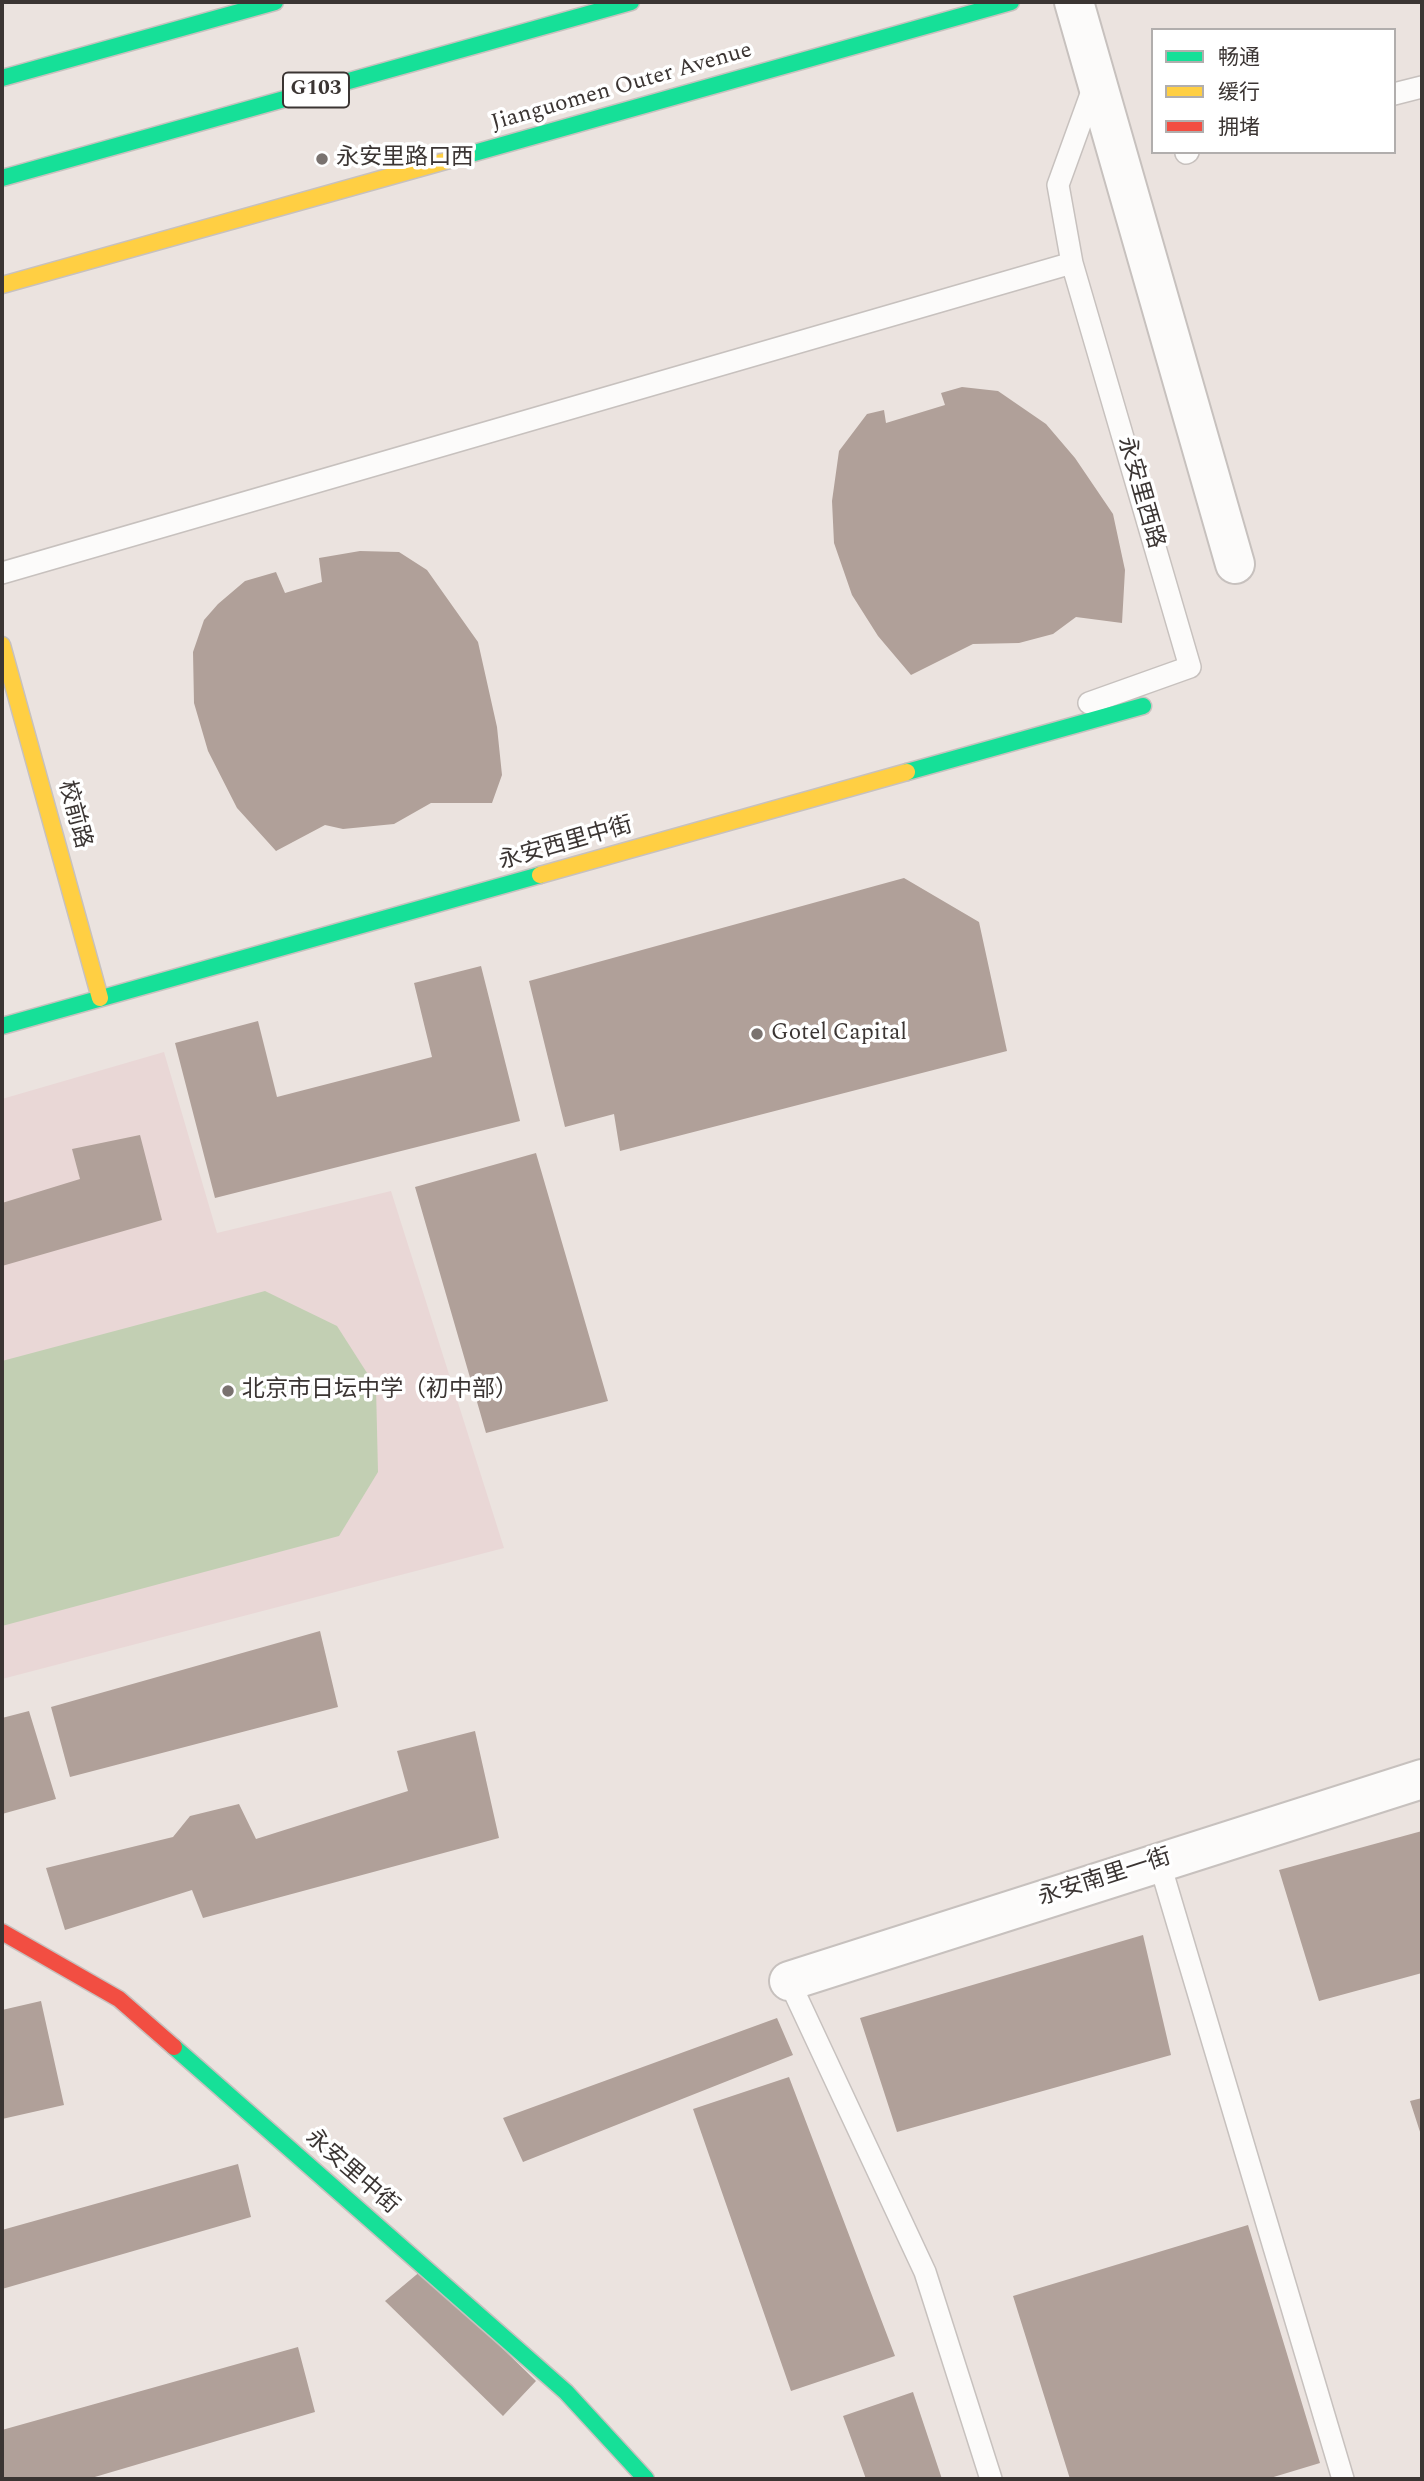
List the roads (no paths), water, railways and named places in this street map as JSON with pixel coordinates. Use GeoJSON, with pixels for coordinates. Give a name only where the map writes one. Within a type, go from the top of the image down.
{"type":"FeatureCollection","features":[{"type":"Feature","properties":{"kind":"main road"},"geometry":{"type":"LineString","coordinates":[[2,78],[275,2]]}},
{"type":"Feature","properties":{"kind":"main road","name":"G103"},"geometry":{"type":"LineString","coordinates":[[2,177],[631,2]]}},
{"type":"Feature","properties":{"kind":"main road","name":"Jianguomen Outer Avenue"},"geometry":{"type":"LineString","coordinates":[[2,285],[1011,2]]}},
{"type":"Feature","properties":{"kind":"main road","name":"校前路"},"geometry":{"type":"LineString","coordinates":[[2,645],[100,998]]}},
{"type":"Feature","properties":{"kind":"main road","name":"永安西里中街"},"geometry":{"type":"LineString","coordinates":[[2,1026],[1143,706]]}},
{"type":"Feature","properties":{"kind":"main road","name":"永安里中街"},"geometry":{"type":"LineString","coordinates":[[2,1932],[119,1999],[566,2392],[646,2479]]}},
{"type":"Feature","properties":{"kind":"street"},"geometry":{"type":"LineString","coordinates":[[1074,2],[1235,564]]}},
{"type":"Feature","properties":{"kind":"street","name":"永安南里一街"},"geometry":{"type":"LineString","coordinates":[[789,1981],[1422,1779]]}},
{"type":"Feature","properties":{"kind":"lane","name":"永安里西路"},"geometry":{"type":"LineString","coordinates":[[957,760],[1023,726],[1190,667],[1072,263],[1058,185],[1097,77]]}},
{"type":"Feature","properties":{"kind":"lane"},"geometry":{"type":"LineString","coordinates":[[1396,93],[1422,86]]}},
{"type":"Feature","properties":{"kind":"lane"},"geometry":{"type":"LineString","coordinates":[[2,573],[1072,263]]}},
{"type":"Feature","properties":{"kind":"lane"},"geometry":{"type":"LineString","coordinates":[[1159,1861],[1343,2479]]}},
{"type":"Feature","properties":{"kind":"lane"},"geometry":{"type":"LineString","coordinates":[[789,1981],[925,2272],[991,2479]]}},
{"type":"Feature","properties":{"kind":"place","name":"永安里路口西"},"geometry":{"type":"Point","coordinates":[322,159]}},
{"type":"Feature","properties":{"kind":"place","name":"Gotel Capital"},"geometry":{"type":"Point","coordinates":[757,1034]}},
{"type":"Feature","properties":{"kind":"place","name":"北京市日坛中学（初中部）"},"geometry":{"type":"Point","coordinates":[228,1391]}}]}
